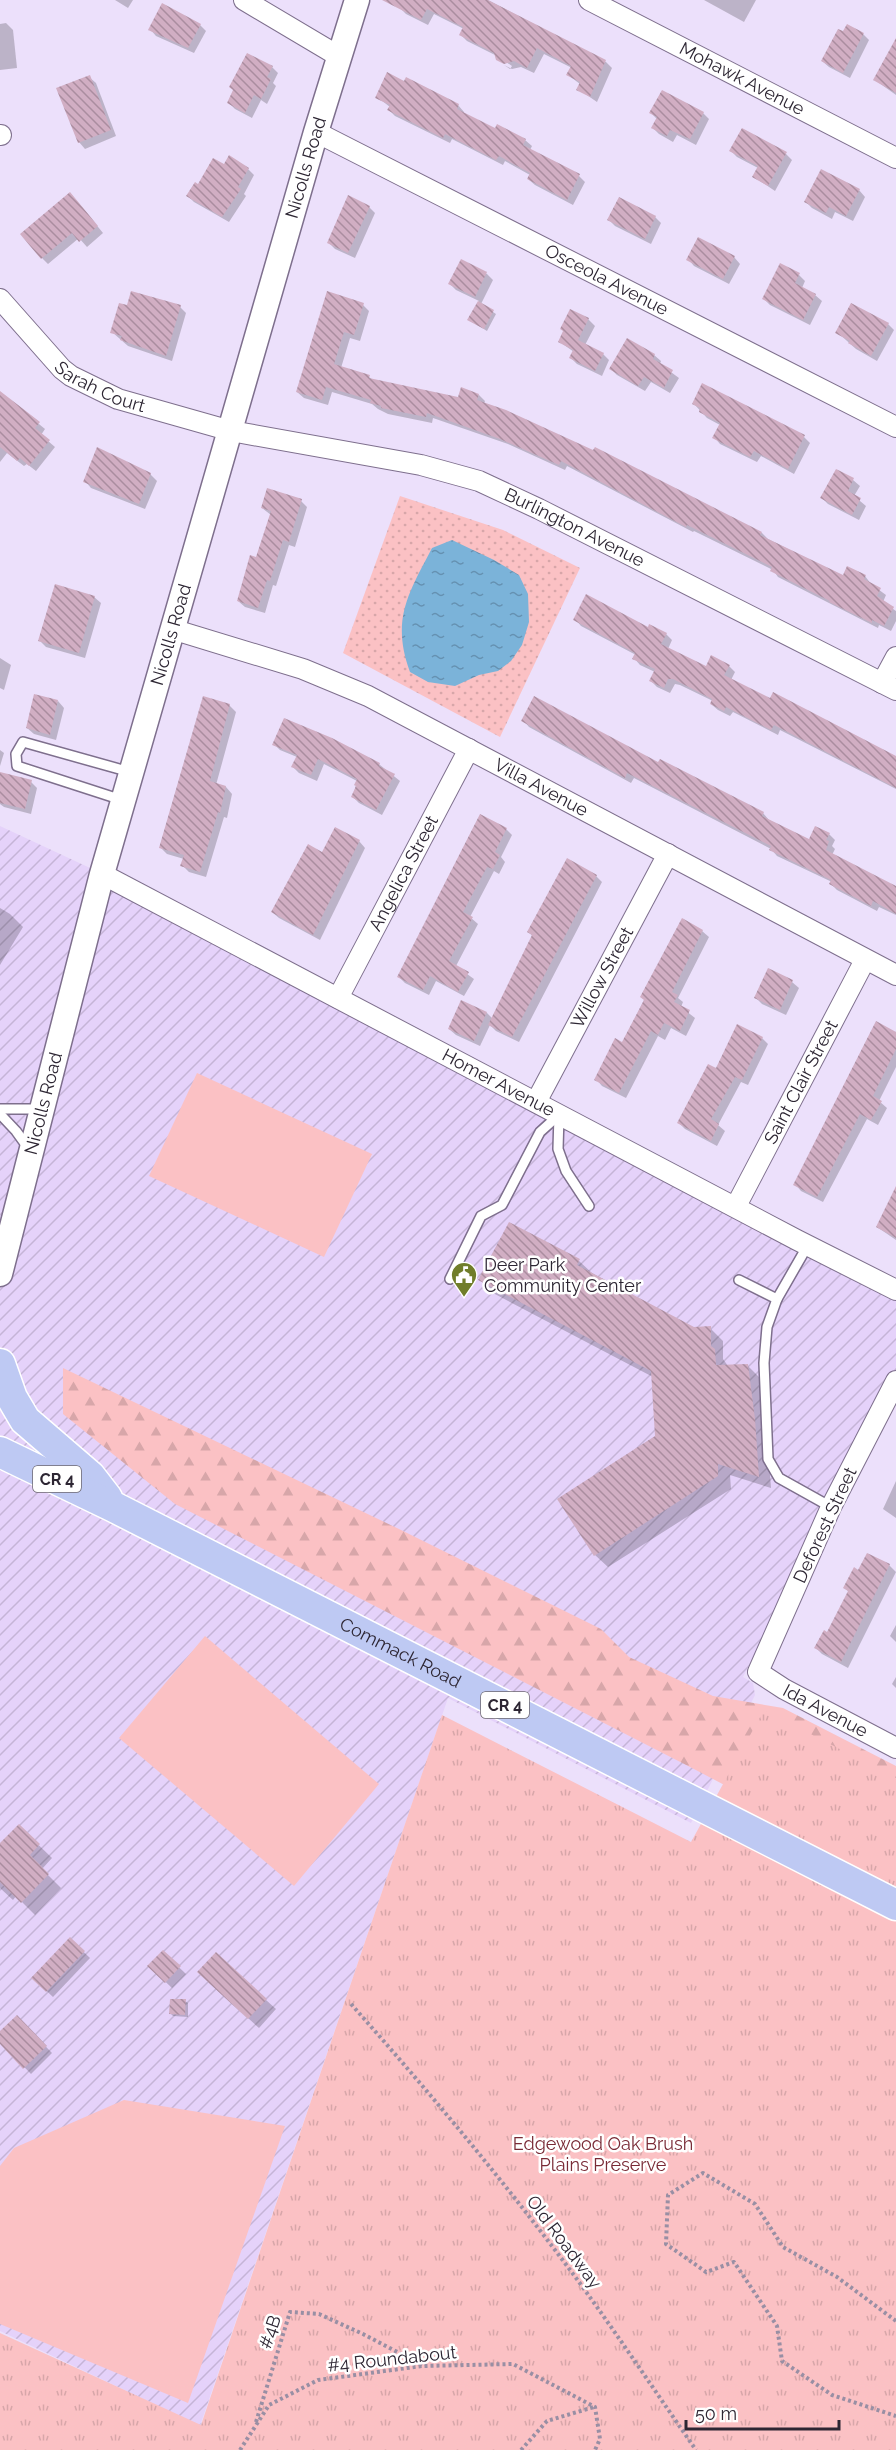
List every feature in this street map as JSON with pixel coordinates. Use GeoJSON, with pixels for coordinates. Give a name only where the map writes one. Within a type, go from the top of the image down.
{"type":"FeatureCollection","features":[{"type":"Feature","properties":{"kind":"main road"},"geometry":{"type":"LineString","coordinates":[[0,1364],[12,1398],[25,1420],[90,1476],[114,1507]]}},
{"type":"Feature","properties":{"kind":"main road","name":"Commack Road"},"geometry":{"type":"LineString","coordinates":[[0,1452],[114,1507],[896,1905]]}},
{"type":"Feature","properties":{"kind":"street"},"geometry":{"type":"LineString","coordinates":[[244,0],[340,57]]}},
{"type":"Feature","properties":{"kind":"street","name":"Nicolls Road"},"geometry":{"type":"LineString","coordinates":[[0,1274],[102,874],[316,132],[357,0]]}},
{"type":"Feature","properties":{"kind":"street","name":"Mohawk Avenue"},"geometry":{"type":"LineString","coordinates":[[589,0],[896,159]]}},
{"type":"Feature","properties":{"kind":"street","name":"Osceola Avenue"},"geometry":{"type":"LineString","coordinates":[[316,132],[896,427]]}},
{"type":"Feature","properties":{"kind":"street","name":"Sarah Court"},"geometry":{"type":"LineString","coordinates":[[0,299],[50,356],[71,376],[118,399],[231,431]]}},
{"type":"Feature","properties":{"kind":"street","name":"Burlington Avenue"},"geometry":{"type":"LineString","coordinates":[[231,431],[422,465],[479,481],[539,509],[889,687]]}},
{"type":"Feature","properties":{"kind":"street","name":"Villa Avenue"},"geometry":{"type":"LineString","coordinates":[[174,630],[303,669],[368,696],[896,975]]}},
{"type":"Feature","properties":{"kind":"street"},"geometry":{"type":"LineString","coordinates":[[889,687],[896,657]]}},
{"type":"Feature","properties":{"kind":"street","name":"Angelica Street"},"geometry":{"type":"LineString","coordinates":[[338,998],[469,748]]}},
{"type":"Feature","properties":{"kind":"street","name":"Willow Street"},"geometry":{"type":"LineString","coordinates":[[536,1102],[668,854]]}},
{"type":"Feature","properties":{"kind":"street","name":"Homer Avenue"},"geometry":{"type":"LineString","coordinates":[[102,874],[896,1290]]}},
{"type":"Feature","properties":{"kind":"street","name":"Saint Clair Street"},"geometry":{"type":"LineString","coordinates":[[736,1206],[865,960]]}},
{"type":"Feature","properties":{"kind":"street","name":"Deforest Street"},"geometry":{"type":"LineString","coordinates":[[758,1672],[831,1507],[896,1381]]}},
{"type":"Feature","properties":{"kind":"street","name":"Ida Avenue"},"geometry":{"type":"LineString","coordinates":[[758,1672],[784,1689],[896,1748]]}},
{"type":"Feature","properties":{"kind":"lane"},"geometry":{"type":"LineString","coordinates":[[124,800],[17,766],[16,754],[23,742],[133,772]]}},
{"type":"Feature","properties":{"kind":"lane"},"geometry":{"type":"LineString","coordinates":[[0,1109],[42,1108]]}},
{"type":"Feature","properties":{"kind":"lane"},"geometry":{"type":"LineString","coordinates":[[0,1114],[31,1152]]}},
{"type":"Feature","properties":{"kind":"lane"},"geometry":{"type":"LineString","coordinates":[[560,1114],[558,1149],[566,1171],[589,1206]]}},
{"type":"Feature","properties":{"kind":"lane"},"geometry":{"type":"LineString","coordinates":[[450,1279],[481,1216],[502,1205],[540,1132],[560,1114]]}},
{"type":"Feature","properties":{"kind":"lane"},"geometry":{"type":"LineString","coordinates":[[808,1245],[777,1299],[767,1327],[764,1363],[768,1459],[779,1478],[831,1507]]}},
{"type":"Feature","properties":{"kind":"lane"},"geometry":{"type":"LineString","coordinates":[[739,1280],[777,1299]]}},
{"type":"Feature","properties":{"kind":"path","name":"Old Roadway"},"geometry":{"type":"LineString","coordinates":[[351,2004],[425,2087],[564,2263],[696,2450]]}},
{"type":"Feature","properties":{"kind":"path"},"geometry":{"type":"LineString","coordinates":[[896,2320],[837,2277],[783,2247],[755,2204],[703,2173],[668,2195],[666,2244],[706,2272],[734,2262],[777,2326],[782,2361],[832,2395],[896,2416]]}},
{"type":"Feature","properties":{"kind":"path","name":"#4B"},"geometry":{"type":"LineString","coordinates":[[254,2429],[290,2312],[319,2314],[363,2334],[422,2366]]}},
{"type":"Feature","properties":{"kind":"path","name":"#4 Roundabout"},"geometry":{"type":"LineString","coordinates":[[240,2450],[268,2405],[318,2380],[422,2366],[513,2364],[595,2407]]}},
{"type":"Feature","properties":{"kind":"path"},"geometry":{"type":"LineString","coordinates":[[521,2450],[547,2421],[595,2407],[600,2439],[595,2450]]}},
{"type":"Feature","properties":{"kind":"shaded area"},"geometry":{"type":"Polygon","coordinates":[[[0,826],[103,874],[896,1289],[896,1381],[743,1677],[753,1683],[755,1695],[691,1823],[448,1698],[200,2426],[0,2331],[0,826]]]}},
{"type":"Feature","properties":{"kind":"green space"},"geometry":{"type":"Polygon","coordinates":[[[400,496],[503,530],[580,568],[500,737],[343,653],[400,496]]]}},
{"type":"Feature","properties":{"kind":"green space"},"geometry":{"type":"Polygon","coordinates":[[[197,1073],[372,1154],[324,1257],[149,1176],[197,1073]]]}},
{"type":"Feature","properties":{"kind":"green space"},"geometry":{"type":"Polygon","coordinates":[[[63,1368],[399,1529],[601,1629],[629,1657],[713,1696],[783,1708],[896,1766],[896,1875],[692,1768],[175,1504],[63,1414],[63,1368]]]}},
{"type":"Feature","properties":{"kind":"green space"},"geometry":{"type":"Polygon","coordinates":[[[205,1636],[379,1784],[294,1886],[119,1738],[205,1636]]]}},
{"type":"Feature","properties":{"kind":"green space","name":"Edgewood Oak Brush Plains Preserve"},"geometry":{"type":"Polygon","coordinates":[[[764,1710],[896,1778],[896,2450],[0,2450],[0,2333],[201,2425],[442,1715],[691,1842],[764,1710]]]}},
{"type":"Feature","properties":{"kind":"green space"},"geometry":{"type":"Polygon","coordinates":[[[124,2100],[285,2126],[188,2403],[0,2324],[0,2166],[14,2148],[124,2100]]]}},
{"type":"Feature","properties":{"kind":"water"},"geometry":{"type":"Polygon","coordinates":[[[452,540],[519,575],[528,594],[529,622],[522,645],[511,661],[498,671],[479,675],[455,686],[428,682],[410,672],[402,637],[402,622],[409,594],[423,564],[432,548],[452,540]]]}},
{"type":"Feature","properties":{"kind":"building"},"geometry":{"type":"Polygon","coordinates":[[[382,0],[488,0],[606,60],[590,97],[576,90],[580,82],[566,75],[571,66],[537,48],[527,68],[514,61],[504,64],[496,60],[494,53],[459,35],[463,27],[427,9],[421,20],[382,0]]]}},
{"type":"Feature","properties":{"kind":"building"},"geometry":{"type":"Polygon","coordinates":[[[162,3],[201,24],[188,48],[148,30],[162,3]]]}},
{"type":"Feature","properties":{"kind":"building"},"geometry":{"type":"Polygon","coordinates":[[[847,24],[864,33],[843,73],[821,61],[838,29],[843,31],[847,24]]]}},
{"type":"Feature","properties":{"kind":"building"},"geometry":{"type":"Polygon","coordinates":[[[896,38],[896,93],[873,80],[896,38]]]}},
{"type":"Feature","properties":{"kind":"building"},"geometry":{"type":"Polygon","coordinates":[[[247,53],[273,66],[267,77],[271,79],[261,99],[254,95],[245,113],[227,103],[233,90],[229,87],[247,53]]]}},
{"type":"Feature","properties":{"kind":"building"},"geometry":{"type":"Polygon","coordinates":[[[387,72],[404,81],[406,77],[459,104],[457,109],[495,128],[497,124],[526,139],[523,145],[580,174],[567,200],[527,179],[530,173],[499,156],[496,160],[445,134],[443,138],[387,110],[390,105],[375,98],[387,72]]]}},
{"type":"Feature","properties":{"kind":"building"},"geometry":{"type":"Polygon","coordinates":[[[90,75],[111,130],[78,143],[56,88],[90,75]]]}},
{"type":"Feature","properties":{"kind":"building"},"geometry":{"type":"Polygon","coordinates":[[[662,90],[704,112],[690,139],[670,130],[667,136],[651,128],[657,117],[649,113],[662,90]]]}},
{"type":"Feature","properties":{"kind":"building"},"geometry":{"type":"Polygon","coordinates":[[[742,128],[787,152],[768,186],[752,177],[758,166],[729,151],[742,128]]]}},
{"type":"Feature","properties":{"kind":"building"},"geometry":{"type":"Polygon","coordinates":[[[229,155],[249,168],[238,187],[241,189],[222,217],[186,196],[195,182],[198,184],[213,158],[224,164],[229,155]]]}},
{"type":"Feature","properties":{"kind":"building"},"geometry":{"type":"Polygon","coordinates":[[[821,169],[860,189],[846,216],[829,207],[826,213],[804,202],[821,169]]]}},
{"type":"Feature","properties":{"kind":"building"},"geometry":{"type":"Polygon","coordinates":[[[70,192],[98,226],[79,242],[72,233],[41,259],[20,234],[70,192]]]}},
{"type":"Feature","properties":{"kind":"building"},"geometry":{"type":"Polygon","coordinates":[[[348,195],[370,206],[348,253],[327,243],[348,195]]]}},
{"type":"Feature","properties":{"kind":"building"},"geometry":{"type":"Polygon","coordinates":[[[619,197],[656,216],[645,239],[607,220],[619,197]]]}},
{"type":"Feature","properties":{"kind":"building"},"geometry":{"type":"Polygon","coordinates":[[[698,237],[735,256],[723,279],[686,260],[698,237]]]}},
{"type":"Feature","properties":{"kind":"building"},"geometry":{"type":"Polygon","coordinates":[[[461,259],[487,272],[475,297],[448,284],[461,259]]]}},
{"type":"Feature","properties":{"kind":"building"},"geometry":{"type":"Polygon","coordinates":[[[780,263],[800,273],[795,283],[816,294],[803,320],[762,299],[780,263]]]}},
{"type":"Feature","properties":{"kind":"building"},"geometry":{"type":"Polygon","coordinates":[[[131,291],[181,305],[166,356],[120,340],[122,336],[110,333],[119,303],[127,305],[131,291]]]}},
{"type":"Feature","properties":{"kind":"building"},"geometry":{"type":"Polygon","coordinates":[[[327,291],[364,303],[354,335],[344,332],[334,364],[370,375],[369,378],[458,397],[461,387],[479,394],[477,400],[506,410],[593,450],[595,447],[762,532],[760,535],[843,575],[847,566],[866,575],[864,579],[881,588],[877,596],[894,607],[884,626],[872,620],[872,623],[829,602],[770,571],[772,567],[687,525],[686,527],[561,461],[559,465],[500,439],[427,413],[426,417],[381,408],[381,406],[370,403],[371,400],[326,387],[322,400],[296,392],[327,291]]]}},
{"type":"Feature","properties":{"kind":"building"},"geometry":{"type":"Polygon","coordinates":[[[478,301],[494,310],[484,329],[467,320],[478,301]]]}},
{"type":"Feature","properties":{"kind":"building"},"geometry":{"type":"Polygon","coordinates":[[[851,303],[889,323],[871,356],[835,333],[851,303]]]}},
{"type":"Feature","properties":{"kind":"building"},"geometry":{"type":"Polygon","coordinates":[[[570,309],[589,318],[578,340],[604,353],[595,371],[569,358],[573,350],[558,342],[563,331],[560,329],[570,309]]]}},
{"type":"Feature","properties":{"kind":"building"},"geometry":{"type":"Polygon","coordinates":[[[627,338],[655,354],[653,359],[673,370],[664,388],[644,377],[638,386],[609,369],[627,338]]]}},
{"type":"Feature","properties":{"kind":"building"},"geometry":{"type":"Polygon","coordinates":[[[702,383],[805,435],[788,469],[754,451],[750,457],[712,438],[720,423],[699,412],[700,408],[692,404],[702,383]]]}},
{"type":"Feature","properties":{"kind":"building"},"geometry":{"type":"Polygon","coordinates":[[[0,391],[40,422],[35,428],[50,440],[29,466],[20,458],[17,461],[0,447],[0,391]]]}},
{"type":"Feature","properties":{"kind":"building"},"geometry":{"type":"Polygon","coordinates":[[[97,447],[151,473],[139,504],[83,482],[97,447]]]}},
{"type":"Feature","properties":{"kind":"building"},"geometry":{"type":"Polygon","coordinates":[[[836,469],[854,478],[848,491],[861,498],[852,515],[820,498],[836,469]]]}},
{"type":"Feature","properties":{"kind":"building"},"geometry":{"type":"Polygon","coordinates":[[[267,488],[302,499],[289,542],[283,540],[270,581],[267,580],[258,608],[237,601],[250,555],[256,557],[271,511],[261,508],[267,488]]]}},
{"type":"Feature","properties":{"kind":"building"},"geometry":{"type":"Polygon","coordinates":[[[55,584],[95,596],[79,653],[38,641],[55,584]]]}},
{"type":"Feature","properties":{"kind":"building"},"geometry":{"type":"Polygon","coordinates":[[[586,594],[648,627],[649,624],[667,633],[661,644],[706,666],[711,655],[730,665],[724,675],[770,698],[773,692],[896,756],[896,788],[774,725],[771,730],[726,707],[724,711],[710,704],[712,699],[673,679],[668,679],[664,688],[649,681],[655,669],[632,659],[635,653],[573,620],[586,594]]]}},
{"type":"Feature","properties":{"kind":"building"},"geometry":{"type":"Polygon","coordinates":[[[34,694],[58,700],[50,735],[26,728],[34,694]]]}},
{"type":"Feature","properties":{"kind":"building"},"geometry":{"type":"Polygon","coordinates":[[[203,696],[230,704],[210,781],[226,786],[220,813],[218,812],[200,872],[180,866],[184,855],[159,848],[203,696]]]}},
{"type":"Feature","properties":{"kind":"building"},"geometry":{"type":"Polygon","coordinates":[[[534,696],[658,762],[660,759],[764,812],[762,816],[809,839],[815,826],[830,833],[826,840],[829,841],[826,850],[896,886],[896,914],[873,901],[871,906],[829,884],[831,880],[769,850],[771,846],[627,773],[625,778],[521,721],[534,696]]]}},
{"type":"Feature","properties":{"kind":"building"},"geometry":{"type":"Polygon","coordinates":[[[284,718],[332,738],[380,763],[379,766],[395,774],[376,810],[351,797],[357,779],[318,759],[311,775],[291,767],[297,755],[272,745],[284,718]]]}},
{"type":"Feature","properties":{"kind":"building"},"geometry":{"type":"Polygon","coordinates":[[[0,772],[32,780],[25,809],[0,803],[0,772]]]}},
{"type":"Feature","properties":{"kind":"building"},"geometry":{"type":"Polygon","coordinates":[[[480,814],[507,828],[495,852],[500,855],[493,869],[487,867],[463,912],[473,917],[449,961],[469,972],[458,992],[430,976],[423,990],[397,977],[480,814]]]}},
{"type":"Feature","properties":{"kind":"building"},"geometry":{"type":"Polygon","coordinates":[[[335,827],[360,840],[313,935],[271,912],[308,844],[322,852],[335,827]]]}},
{"type":"Feature","properties":{"kind":"building"},"geometry":{"type":"Polygon","coordinates":[[[567,858],[597,875],[512,1037],[488,1025],[532,935],[527,932],[567,858]]]}},
{"type":"Feature","properties":{"kind":"building"},"geometry":{"type":"Polygon","coordinates":[[[682,918],[703,930],[672,992],[678,995],[674,1002],[690,1010],[680,1031],[664,1023],[658,1035],[651,1031],[619,1093],[594,1080],[615,1038],[622,1042],[644,1000],[640,997],[682,918]]]}},
{"type":"Feature","properties":{"kind":"building"},"geometry":{"type":"Polygon","coordinates":[[[768,968],[793,980],[780,1010],[754,998],[768,968]]]}},
{"type":"Feature","properties":{"kind":"building"},"geometry":{"type":"Polygon","coordinates":[[[461,1000],[487,1012],[474,1041],[448,1029],[461,1000]]]}},
{"type":"Feature","properties":{"kind":"building"},"geometry":{"type":"Polygon","coordinates":[[[876,1021],[896,1032],[896,1049],[873,1096],[882,1101],[871,1120],[860,1114],[817,1197],[793,1185],[876,1021]]]}},
{"type":"Feature","properties":{"kind":"building"},"geometry":{"type":"Polygon","coordinates":[[[737,1024],[763,1037],[742,1080],[735,1077],[711,1119],[719,1124],[711,1141],[677,1123],[708,1064],[716,1068],[737,1024]]]}},
{"type":"Feature","properties":{"kind":"building"},"geometry":{"type":"Polygon","coordinates":[[[896,1186],[896,1238],[876,1227],[896,1186]]]}},
{"type":"Feature","properties":{"kind":"building"},"geometry":{"type":"Polygon","coordinates":[[[509,1222],[580,1259],[577,1265],[694,1327],[711,1326],[711,1346],[715,1349],[716,1365],[748,1364],[759,1477],[718,1464],[718,1476],[594,1556],[557,1499],[655,1436],[651,1371],[478,1280],[509,1222]]]}},
{"type":"Feature","properties":{"kind":"building"},"geometry":{"type":"Polygon","coordinates":[[[867,1553],[890,1564],[841,1662],[814,1648],[824,1630],[827,1632],[848,1591],[843,1588],[854,1567],[858,1570],[867,1553]]]}},
{"type":"Feature","properties":{"kind":"building"},"geometry":{"type":"Polygon","coordinates":[[[19,1824],[40,1844],[30,1855],[49,1874],[21,1903],[0,1882],[0,1843],[19,1824]]]}},
{"type":"Feature","properties":{"kind":"building"},"geometry":{"type":"Polygon","coordinates":[[[70,1937],[85,1951],[46,1992],[31,1978],[70,1937]]]}},
{"type":"Feature","properties":{"kind":"building"},"geometry":{"type":"Polygon","coordinates":[[[163,1950],[181,1966],[165,1983],[147,1966],[163,1950]]]}},
{"type":"Feature","properties":{"kind":"building"},"geometry":{"type":"Polygon","coordinates":[[[216,1952],[267,1999],[248,2019],[197,1972],[216,1952]]]}},
{"type":"Feature","properties":{"kind":"building"},"geometry":{"type":"Polygon","coordinates":[[[170,1999],[186,1999],[185,2015],[169,2014],[170,1999]]]}},
{"type":"Feature","properties":{"kind":"building"},"geometry":{"type":"Polygon","coordinates":[[[17,2015],[47,2046],[23,2069],[0,2044],[0,2031],[17,2015]]]}},
{"type":"Feature","properties":{"kind":"place","name":"Deer Park Community Center"},"geometry":{"type":"Point","coordinates":[464,1298]}}]}
